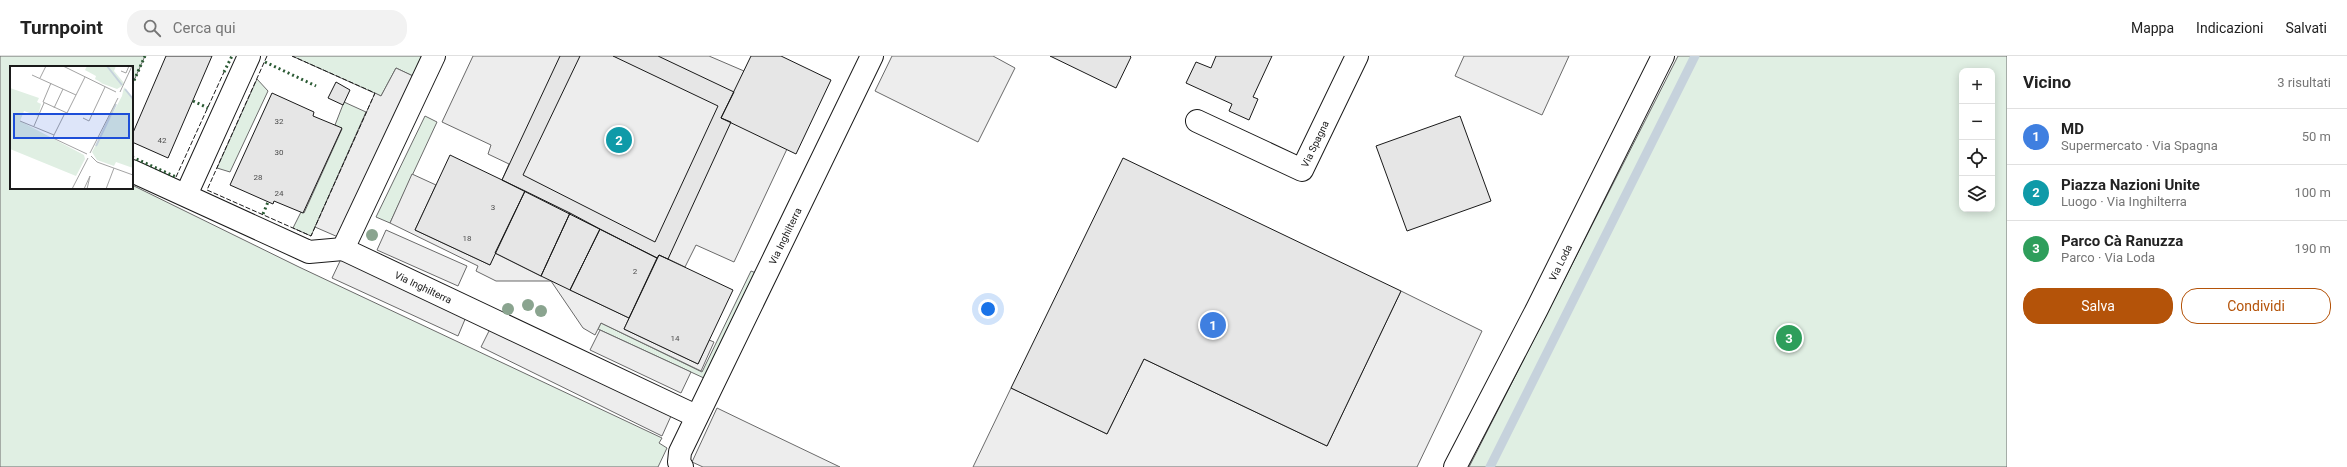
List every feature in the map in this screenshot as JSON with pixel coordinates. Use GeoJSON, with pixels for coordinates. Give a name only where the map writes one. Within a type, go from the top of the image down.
{"type":"FeatureCollection","features":[{"type":"Feature","properties":{"kind":"street"},"geometry":{"type":"LineString","coordinates":[[186,195],[249,56]]}},
{"type":"Feature","properties":{"kind":"street"},"geometry":{"type":"LineString","coordinates":[[133,171],[309,252],[343,249],[434,56]]}},
{"type":"Feature","properties":{"kind":"street","name":"Via Inghilterra"},"geometry":{"type":"LineString","coordinates":[[682,467],[679,462],[680,452],[696,416],[872,56]]}},
{"type":"Feature","properties":{"kind":"street","name":"Via Spagna"},"geometry":{"type":"LineString","coordinates":[[1197,121],[1302,170],[1357,56]]}},
{"type":"Feature","properties":{"kind":"street","name":"Via Loda"},"geometry":{"type":"LineString","coordinates":[[1455,467],[1537,309],[1663,56]]}},
{"type":"Feature","properties":{"kind":"street","name":"Via Inghilterra"},"geometry":{"type":"LineString","coordinates":[[343,249],[696,416]]}},
{"type":"Feature","properties":{"kind":"green space"},"geometry":{"type":"Polygon","coordinates":[[[0,56],[145,56],[133,83],[133,66],[10,66],[10,189],[133,189],[133,185],[299,267],[662,438],[659,443],[667,448],[658,467],[0,467],[0,56]]]}},
{"type":"Feature","properties":{"kind":"green space"},"geometry":{"type":"Polygon","coordinates":[[[292,56],[422,56],[413,76],[396,68],[381,96],[292,56]]]}},
{"type":"Feature","properties":{"kind":"green space"},"geometry":{"type":"Polygon","coordinates":[[[1678,56],[2007,56],[2007,467],[1469,467],[1678,56]]]}},
{"type":"Feature","properties":{"kind":"green space"},"geometry":{"type":"Polygon","coordinates":[[[257,79],[268,91],[230,172],[217,168],[257,79]]]}},
{"type":"Feature","properties":{"kind":"green space"},"geometry":{"type":"Polygon","coordinates":[[[344,102],[366,112],[311,236],[293,228],[301,212],[304,213],[342,129],[335,125],[344,102]]]}},
{"type":"Feature","properties":{"kind":"green space"},"geometry":{"type":"Polygon","coordinates":[[[425,116],[437,122],[390,223],[376,217],[425,116]]]}},
{"type":"Feature","properties":{"kind":"green space"},"geometry":{"type":"Polygon","coordinates":[[[751,271],[756,273],[706,379],[598,329],[601,323],[702,372],[751,271]]]}},
{"type":"Feature","properties":{"kind":"shaded area"},"geometry":{"type":"Polygon","coordinates":[[[473,56],[709,56],[744,71],[787,149],[734,262],[696,245],[685,267],[660,255],[657,258],[600,229],[570,290],[629,318],[624,329],[698,364],[709,340],[714,342],[701,371],[601,323],[595,335],[583,328],[551,281],[496,281],[476,271],[478,266],[390,223],[412,174],[436,185],[415,230],[490,265],[495,253],[541,276],[502,180],[509,164],[488,154],[491,145],[442,122],[473,56]]]}},
{"type":"Feature","properties":{"kind":"shaded area"},"geometry":{"type":"Polygon","coordinates":[[[892,56],[993,56],[1015,68],[978,142],[875,91],[892,56]]]}},
{"type":"Feature","properties":{"kind":"shaded area"},"geometry":{"type":"Polygon","coordinates":[[[1464,56],[1569,56],[1542,115],[1455,76],[1464,56]]]}},
{"type":"Feature","properties":{"kind":"shaded area"},"geometry":{"type":"Polygon","coordinates":[[[396,68],[413,76],[338,237],[315,227],[375,93],[381,96],[396,68]]]}},
{"type":"Feature","properties":{"kind":"shaded area"},"geometry":{"type":"Polygon","coordinates":[[[386,230],[467,266],[458,286],[377,250],[386,230]]]}},
{"type":"Feature","properties":{"kind":"shaded area"},"geometry":{"type":"Polygon","coordinates":[[[341,259],[466,317],[458,336],[332,278],[341,259]]]}},
{"type":"Feature","properties":{"kind":"shaded area"},"geometry":{"type":"Polygon","coordinates":[[[1401,291],[1482,331],[1417,467],[973,467],[1011,388],[1107,434],[1144,359],[1327,446],[1401,291]]]}},
{"type":"Feature","properties":{"kind":"shaded area"},"geometry":{"type":"Polygon","coordinates":[[[490,329],[671,416],[662,436],[481,347],[490,329]]]}},
{"type":"Feature","properties":{"kind":"shaded area"},"geometry":{"type":"Polygon","coordinates":[[[600,330],[691,372],[681,393],[590,350],[600,330]]]}},
{"type":"Feature","properties":{"kind":"shaded area"},"geometry":{"type":"Polygon","coordinates":[[[717,408],[840,467],[703,467],[692,462],[717,408]]]}},
{"type":"Feature","properties":{"kind":"building"},"geometry":{"type":"Polygon","coordinates":[[[166,56],[212,56],[168,158],[133,142],[133,133],[166,56]]]}},
{"type":"Feature","properties":{"kind":"building"},"geometry":{"type":"Polygon","coordinates":[[[560,56],[580,56],[523,175],[655,242],[718,106],[613,56],[658,56],[734,92],[721,118],[731,122],[668,259],[659,255],[657,258],[502,180],[560,56]]]}},
{"type":"Feature","properties":{"kind":"building"},"geometry":{"type":"Polygon","coordinates":[[[751,56],[781,56],[831,80],[796,154],[721,118],[751,56]]]}},
{"type":"Feature","properties":{"kind":"building"},"geometry":{"type":"Polygon","coordinates":[[[1050,56],[1130,56],[1131,57],[1116,88],[1050,56]]]}},
{"type":"Feature","properties":{"kind":"building"},"geometry":{"type":"Polygon","coordinates":[[[1216,56],[1272,56],[1253,97],[1258,99],[1249,120],[1229,111],[1232,104],[1186,83],[1196,62],[1211,68],[1216,56]]]}},
{"type":"Feature","properties":{"kind":"building"},"geometry":{"type":"Polygon","coordinates":[[[336,82],[350,90],[343,105],[328,98],[336,82]]]}},
{"type":"Feature","properties":{"kind":"building"},"geometry":{"type":"Polygon","coordinates":[[[272,93],[314,112],[313,116],[342,128],[303,213],[274,201],[273,204],[230,185],[272,93]]]}},
{"type":"Feature","properties":{"kind":"building"},"geometry":{"type":"Polygon","coordinates":[[[1460,116],[1491,201],[1407,231],[1376,146],[1460,116]]]}},
{"type":"Feature","properties":{"kind":"building"},"geometry":{"type":"Polygon","coordinates":[[[450,155],[525,191],[490,265],[415,230],[450,155]]]}},
{"type":"Feature","properties":{"kind":"building"},"geometry":{"type":"Polygon","coordinates":[[[1123,158],[1401,291],[1327,446],[1144,359],[1107,434],[1011,388],[1123,158]]]}},
{"type":"Feature","properties":{"kind":"building"},"geometry":{"type":"Polygon","coordinates":[[[525,191],[570,213],[541,276],[495,253],[525,191]]]}},
{"type":"Feature","properties":{"kind":"building"},"geometry":{"type":"Polygon","coordinates":[[[570,213],[600,229],[570,290],[541,276],[570,213]]]}},
{"type":"Feature","properties":{"kind":"building"},"geometry":{"type":"Polygon","coordinates":[[[600,229],[657,258],[629,318],[570,290],[600,229]]]}},
{"type":"Feature","properties":{"kind":"building"},"geometry":{"type":"Polygon","coordinates":[[[659,255],[733,290],[698,364],[624,329],[659,255]]]}},
{"type":"Feature","properties":{"kind":"waterway"},"geometry":{"type":"LineString","coordinates":[[1490,467],[1695,56]]}},
{"type":"Feature","properties":{"kind":"hedge"},"geometry":{"type":"LineString","coordinates":[[133,83],[145,56]]}},
{"type":"Feature","properties":{"kind":"hedge"},"geometry":{"type":"LineString","coordinates":[[224,72],[232,56]]}},
{"type":"Feature","properties":{"kind":"hedge"},"geometry":{"type":"LineString","coordinates":[[265,62],[316,86]]}},
{"type":"Feature","properties":{"kind":"hedge"},"geometry":{"type":"LineString","coordinates":[[193,101],[208,108]]}},
{"type":"Feature","properties":{"kind":"hedge"},"geometry":{"type":"LineString","coordinates":[[133,157],[176,177]]}},
{"type":"Feature","properties":{"kind":"hedge"},"geometry":{"type":"LineString","coordinates":[[263,214],[268,202]]}},
{"type":"Feature","properties":{"kind":"fence"},"geometry":{"type":"LineString","coordinates":[[267,56],[207,190],[311,236],[375,93],[292,56]]}},
{"type":"Feature","properties":{"kind":"fence"},"geometry":{"type":"LineString","coordinates":[[176,177],[224,72]]}},
{"type":"Feature","properties":{"kind":"place","name":"Piazza Nazioni Unite"},"geometry":{"type":"Point","coordinates":[619,140]}},
{"type":"Feature","properties":{"kind":"place","name":"MD"},"geometry":{"type":"Point","coordinates":[1213,325]}},
{"type":"Feature","properties":{"kind":"place","name":"Parco Cà Ranuzza"},"geometry":{"type":"Point","coordinates":[1789,338]}}]}
